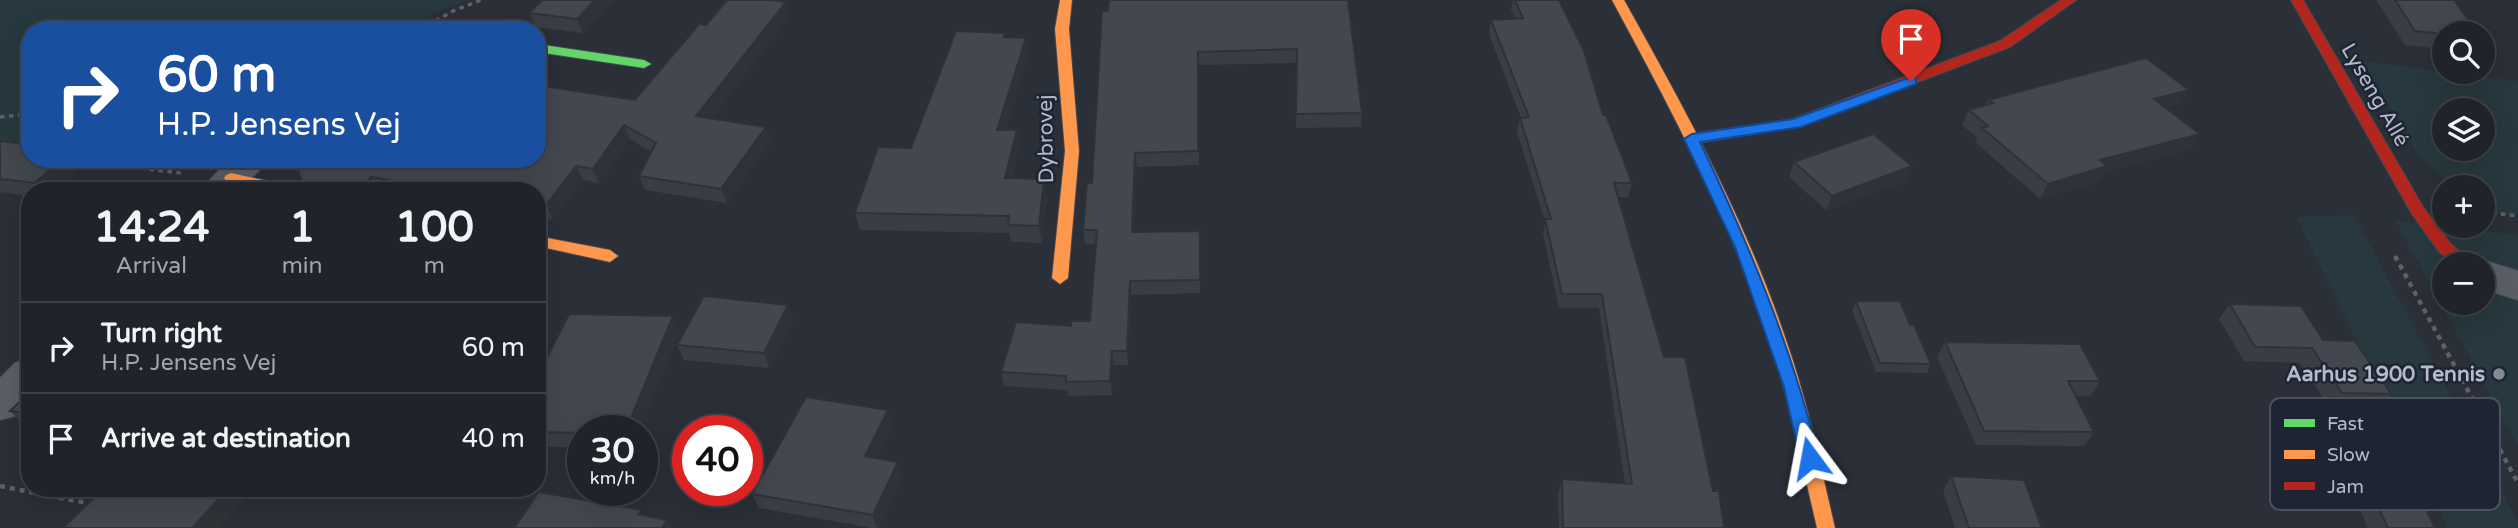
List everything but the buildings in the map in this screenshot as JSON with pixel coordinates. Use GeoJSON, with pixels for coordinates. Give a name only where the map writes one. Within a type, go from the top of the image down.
{"type":"FeatureCollection","features":[{"type":"Feature","properties":{"kind":"street","name":"Dybrovej"},"geometry":{"type":"LineString","coordinates":[[1060,278],[1072,151],[1062,29],[1066,0]]}},
{"type":"Feature","properties":{"kind":"street"},"geometry":{"type":"LineString","coordinates":[[1618,0],[1692,139],[1743,247],[1793,387],[1826,528]]}},
{"type":"Feature","properties":{"kind":"street"},"geometry":{"type":"LineString","coordinates":[[1692,139],[1796,123],[1821,114],[2005,44],[2070,0]]}},
{"type":"Feature","properties":{"kind":"street","name":"Lyseng Allé"},"geometry":{"type":"LineString","coordinates":[[2297,0],[2417,210],[2450,252]]}},
{"type":"Feature","properties":{"kind":"street"},"geometry":{"type":"LineString","coordinates":[[546,49],[644,64]]}},
{"type":"Feature","properties":{"kind":"street"},"geometry":{"type":"LineString","coordinates":[[233,176],[256,182]]}},
{"type":"Feature","properties":{"kind":"street"},"geometry":{"type":"LineString","coordinates":[[546,243],[610,256]]}},
{"type":"Feature","properties":{"kind":"street"},"geometry":{"type":"LineString","coordinates":[[2495,278],[2518,286]]}},
{"type":"Feature","properties":{"kind":"street"},"geometry":{"type":"LineString","coordinates":[[0,404],[21,383]]}},
{"type":"Feature","properties":{"kind":"path"},"geometry":{"type":"LineString","coordinates":[[436,21],[481,0]]}},
{"type":"Feature","properties":{"kind":"path"},"geometry":{"type":"LineString","coordinates":[[0,117],[21,115]]}},
{"type":"Feature","properties":{"kind":"path"},"geometry":{"type":"LineString","coordinates":[[148,168],[233,176]]}},
{"type":"Feature","properties":{"kind":"path"},"geometry":{"type":"LineString","coordinates":[[2417,210],[2389,222],[2389,245],[2472,398]]}},
{"type":"Feature","properties":{"kind":"path"},"geometry":{"type":"LineString","coordinates":[[2495,213],[2518,216]]}},
{"type":"Feature","properties":{"kind":"path"},"geometry":{"type":"LineString","coordinates":[[2500,450],[2518,483]]}},
{"type":"Feature","properties":{"kind":"path"},"geometry":{"type":"LineString","coordinates":[[0,486],[21,490]]}},
{"type":"Feature","properties":{"kind":"path"},"geometry":{"type":"LineString","coordinates":[[55,497],[105,507]]}},
{"type":"Feature","properties":{"kind":"shaded area"},"geometry":{"type":"Polygon","coordinates":[[[0,0],[467,0],[416,21],[21,21],[21,148],[0,146],[0,0]]]}},
{"type":"Feature","properties":{"kind":"shaded area"},"geometry":{"type":"Polygon","coordinates":[[[2363,61],[2432,70],[2432,84],[2495,84],[2495,78],[2518,81],[2518,216],[2495,213],[2495,175],[2441,175],[2415,150],[2363,61]]]}},
{"type":"Feature","properties":{"kind":"shaded area"},"geometry":{"type":"Polygon","coordinates":[[[2354,215],[2452,398],[2384,398],[2296,217],[2354,215]]]}},
{"type":"Feature","properties":{"kind":"shaded area","name":"Aarhus 1900 Tennis"},"geometry":{"type":"Polygon","coordinates":[[[2395,220],[2432,225],[2432,238],[2495,238],[2495,232],[2518,235],[2518,445],[2500,412],[2500,398],[2492,398],[2447,315],[2495,315],[2495,252],[2432,252],[2432,288],[2395,220]]]}},
{"type":"Feature","properties":{"kind":"shaded area"},"geometry":{"type":"Polygon","coordinates":[[[2500,488],[2518,522],[2518,528],[2448,528],[2439,510],[2500,510],[2500,488]]]}},
{"type":"Feature","properties":{"kind":"traffic: fast"},"geometry":{"type":"LineString","coordinates":[[546,49],[644,64]]}},
{"type":"Feature","properties":{"kind":"traffic: slow"},"geometry":{"type":"LineString","coordinates":[[1060,278],[1072,151],[1062,29],[1066,0]]}},
{"type":"Feature","properties":{"kind":"traffic: slow"},"geometry":{"type":"LineString","coordinates":[[1618,0],[1705,165],[1761,293],[1791,384],[1826,528]]}},
{"type":"Feature","properties":{"kind":"traffic: slow"},"geometry":{"type":"LineString","coordinates":[[231,178],[249,182]]}},
{"type":"Feature","properties":{"kind":"traffic: slow"},"geometry":{"type":"LineString","coordinates":[[546,243],[610,256]]}},
{"type":"Feature","properties":{"kind":"traffic: jam"},"geometry":{"type":"LineString","coordinates":[[1692,139],[1796,123],[2005,44],[2070,0]]}},
{"type":"Feature","properties":{"kind":"traffic: jam"},"geometry":{"type":"LineString","coordinates":[[2297,0],[2417,210],[2450,252]]}},
{"type":"Feature","properties":{"kind":"place","name":"Aarhus 1900 Tennis"},"geometry":{"type":"Point","coordinates":[2499,374]}},
{"type":"Feature","properties":{"kind":"route"},"geometry":{"type":"LineString","coordinates":[[1810,458],[1793,387],[1743,247],[1692,139],[1796,123],[1911,81]]}}]}
